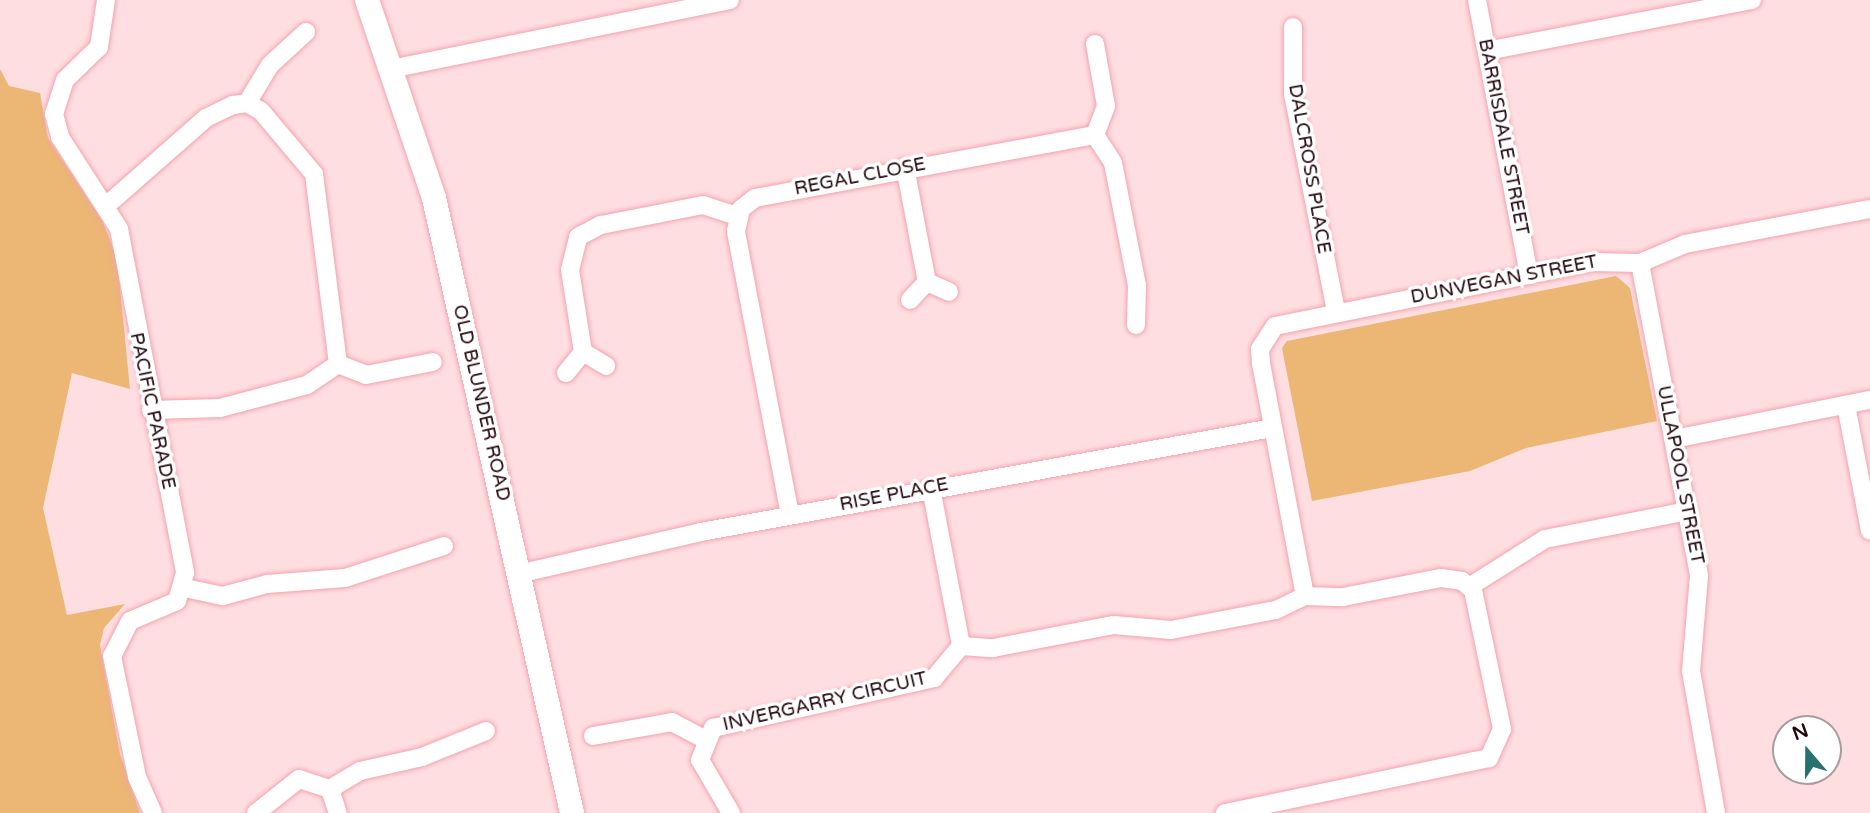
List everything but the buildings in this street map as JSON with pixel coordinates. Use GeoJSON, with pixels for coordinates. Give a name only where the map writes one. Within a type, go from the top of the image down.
{"type":"FeatureCollection","features":[{"type":"Feature","properties":{"kind":"main road","name":"OLD BLUNDER ROAD"},"geometry":{"type":"LineString","coordinates":[[367,0],[434,198],[572,813]]}},
{"type":"Feature","properties":{"kind":"street","name":"PACIFIC PARADE"},"geometry":{"type":"LineString","coordinates":[[106,0],[99,47],[65,80],[54,114],[60,137],[107,205],[119,229],[185,588]]}},
{"type":"Feature","properties":{"kind":"street"},"geometry":{"type":"LineString","coordinates":[[391,69],[730,0]]}},
{"type":"Feature","properties":{"kind":"street","name":"BARRISDALE STREET"},"geometry":{"type":"LineString","coordinates":[[1477,0],[1529,275]]}},
{"type":"Feature","properties":{"kind":"street"},"geometry":{"type":"LineString","coordinates":[[1487,51],[1752,0]]}},
{"type":"Feature","properties":{"kind":"street","name":"DALCROSS PLACE"},"geometry":{"type":"LineString","coordinates":[[1293,27],[1293,94],[1336,311]]}},
{"type":"Feature","properties":{"kind":"street"},"geometry":{"type":"LineString","coordinates":[[107,205],[206,117],[247,103],[270,65],[306,32]]}},
{"type":"Feature","properties":{"kind":"street"},"geometry":{"type":"LineString","coordinates":[[1095,44],[1106,106],[1095,135],[1113,163],[1137,285],[1136,325]]}},
{"type":"Feature","properties":{"kind":"street"},"geometry":{"type":"LineString","coordinates":[[247,103],[305,157],[314,174],[338,364]]}},
{"type":"Feature","properties":{"kind":"street","name":"REGAL CLOSE"},"geometry":{"type":"LineString","coordinates":[[737,216],[755,198],[905,167],[1095,135]]}},
{"type":"Feature","properties":{"kind":"street"},"geometry":{"type":"LineString","coordinates":[[905,167],[927,282]]}},
{"type":"Feature","properties":{"kind":"street"},"geometry":{"type":"LineString","coordinates":[[566,373],[583,352],[569,270],[578,237],[601,225],[703,205],[737,216],[790,515]]}},
{"type":"Feature","properties":{"kind":"street","name":"DUNVEGAN STREET"},"geometry":{"type":"LineString","coordinates":[[1272,428],[1261,364],[1265,337],[1290,320],[1604,261],[1640,263],[1685,244],[1870,209]]}},
{"type":"Feature","properties":{"kind":"street","name":"ULLAPOOL STREET"},"geometry":{"type":"LineString","coordinates":[[1640,263],[1699,576],[1693,691],[1716,813]]}},
{"type":"Feature","properties":{"kind":"street"},"geometry":{"type":"LineString","coordinates":[[927,282],[948,292]]}},
{"type":"Feature","properties":{"kind":"street"},"geometry":{"type":"LineString","coordinates":[[910,300],[927,282]]}},
{"type":"Feature","properties":{"kind":"street"},"geometry":{"type":"LineString","coordinates":[[583,352],[606,366]]}},
{"type":"Feature","properties":{"kind":"street"},"geometry":{"type":"LineString","coordinates":[[338,364],[366,374],[433,362]]}},
{"type":"Feature","properties":{"kind":"street"},"geometry":{"type":"LineString","coordinates":[[151,410],[219,408],[307,385],[338,364]]}},
{"type":"Feature","properties":{"kind":"street"},"geometry":{"type":"LineString","coordinates":[[1674,439],[1870,400]]}},
{"type":"Feature","properties":{"kind":"street"},"geometry":{"type":"LineString","coordinates":[[1846,405],[1870,531]]}},
{"type":"Feature","properties":{"kind":"street"},"geometry":{"type":"LineString","coordinates":[[1272,428],[1305,596]]}},
{"type":"Feature","properties":{"kind":"street","name":"RISE PLACE"},"geometry":{"type":"LineString","coordinates":[[518,574],[790,515],[1272,428]]}},
{"type":"Feature","properties":{"kind":"street"},"geometry":{"type":"LineString","coordinates":[[932,488],[961,646],[993,648],[1114,625],[1171,629],[1276,610],[1305,596],[1343,597],[1451,577],[1469,587],[1502,729],[1489,758],[1225,813]]}},
{"type":"Feature","properties":{"kind":"street"},"geometry":{"type":"LineString","coordinates":[[1469,587],[1545,540],[1688,511]]}},
{"type":"Feature","properties":{"kind":"street"},"geometry":{"type":"LineString","coordinates":[[153,813],[137,776],[112,656],[130,621],[168,607],[185,588],[223,596],[267,584],[345,578],[444,546]]}},
{"type":"Feature","properties":{"kind":"street","name":"INVERGARRY CIRCUIT"},"geometry":{"type":"LineString","coordinates":[[730,813],[700,760],[704,739],[733,719],[934,678],[961,646]]}},
{"type":"Feature","properties":{"kind":"street"},"geometry":{"type":"LineString","coordinates":[[593,736],[672,722],[704,739]]}},
{"type":"Feature","properties":{"kind":"street"},"geometry":{"type":"LineString","coordinates":[[256,813],[299,779],[330,789],[360,771],[422,757],[486,732]]}},
{"type":"Feature","properties":{"kind":"street"},"geometry":{"type":"LineString","coordinates":[[330,789],[338,813]]}},
{"type":"Feature","properties":{"kind":"shaded area"},"geometry":{"type":"Polygon","coordinates":[[[0,69],[9,86],[40,93],[48,138],[102,220],[117,257],[130,389],[72,373],[43,508],[67,615],[125,604],[104,628],[100,645],[120,754],[140,813],[0,813],[0,69]]]}},
{"type":"Feature","properties":{"kind":"shaded area"},"geometry":{"type":"Polygon","coordinates":[[[1616,276],[1630,288],[1657,421],[1526,448],[1470,471],[1312,501],[1282,348],[1287,341],[1616,276]]]}}]}
